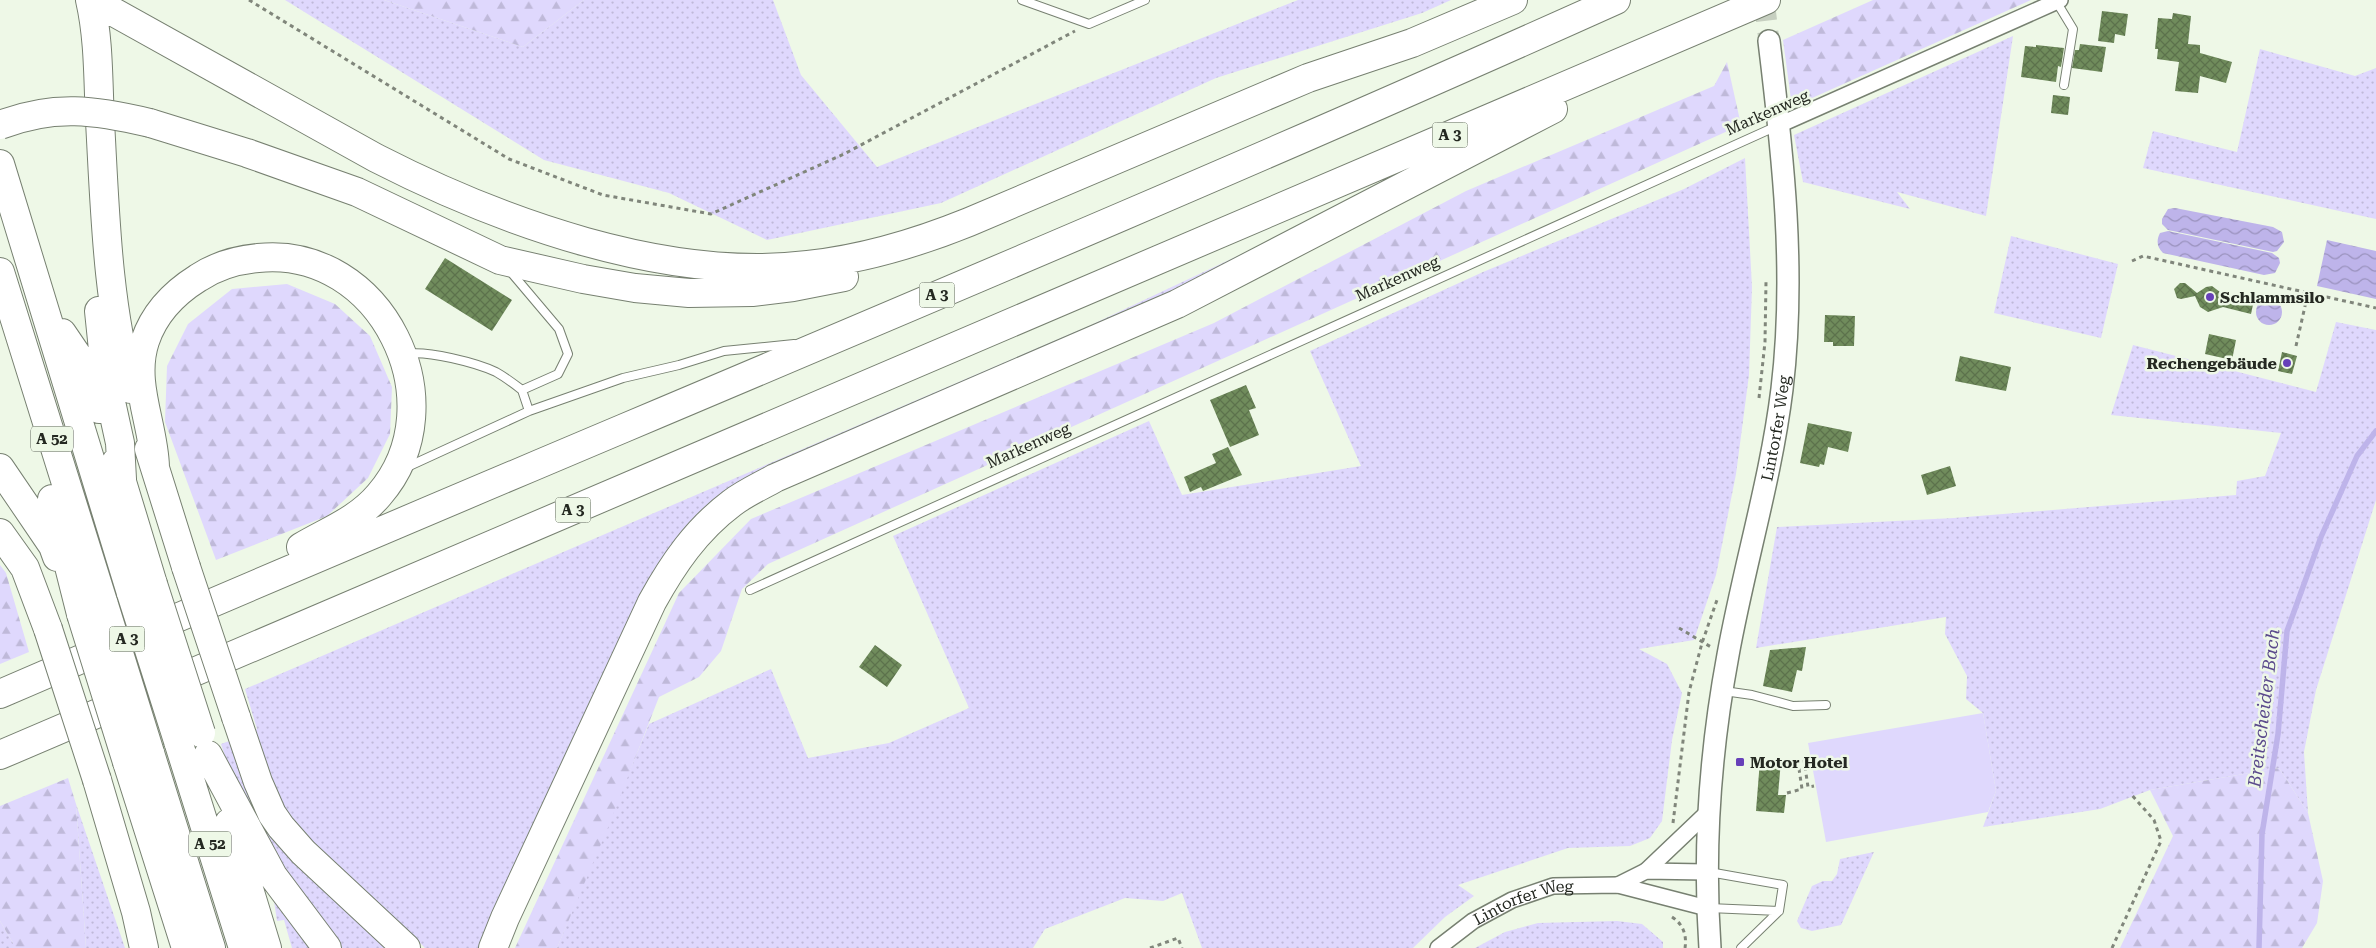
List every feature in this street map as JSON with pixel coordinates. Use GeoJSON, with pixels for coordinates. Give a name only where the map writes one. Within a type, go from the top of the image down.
{"type":"FeatureCollection","features":[{"type":"Feature","properties":{"kind":"highway"},"geometry":{"type":"LineString","coordinates":[[406,948],[303,852],[272,814],[258,782],[186,567],[137,413],[122,353],[110,260],[103,175],[98,79],[98,4],[421,180],[498,213],[600,244],[678,261],[744,267],[806,265],[865,256],[913,243],[944,232],[1308,78],[1412,43],[1513,0]]}},
{"type":"Feature","properties":{"kind":"highway","name":"A 3"},"geometry":{"type":"LineString","coordinates":[[0,694],[254,584],[834,340],[1616,0]]}},
{"type":"Feature","properties":{"kind":"highway"},"geometry":{"type":"LineString","coordinates":[[493,948],[505,918],[652,602],[672,565],[697,534],[732,503],[775,478],[1176,304],[1763,2]]}},
{"type":"Feature","properties":{"kind":"highway","name":"A 3"},"geometry":{"type":"LineString","coordinates":[[2,755],[1763,2]]}},
{"type":"Feature","properties":{"kind":"highway"},"geometry":{"type":"LineString","coordinates":[[0,125],[36,113],[68,110],[100,112],[150,123],[247,153],[357,192],[500,260],[583,279],[634,288],[689,293],[752,292],[817,283],[885,265],[900,259],[944,232]]}},
{"type":"Feature","properties":{"kind":"highway","name":"A 52"},"geometry":{"type":"LineString","coordinates":[[0,164],[47,315],[195,743],[243,948]]}},
{"type":"Feature","properties":{"kind":"highway"},"geometry":{"type":"LineString","coordinates":[[103,175],[95,218],[100,318],[107,386],[120,444],[122,480],[142,589]]}},
{"type":"Feature","properties":{"kind":"highway"},"geometry":{"type":"LineString","coordinates":[[155,467],[154,448],[140,376],[141,360],[145,340],[155,320],[168,302],[184,287],[220,266],[242,259],[282,258],[315,264],[337,274],[354,286],[381,313],[391,329],[402,355],[410,382],[412,410],[407,440],[395,472],[378,496],[368,506],[342,526],[294,551],[254,584]]}},
{"type":"Feature","properties":{"kind":"highway","name":"A 52"},"geometry":{"type":"LineString","coordinates":[[0,272],[92,610],[139,758],[211,948]]}},
{"type":"Feature","properties":{"kind":"highway"},"geometry":{"type":"LineString","coordinates":[[47,315],[79,358],[122,480]]}},
{"type":"Feature","properties":{"kind":"highway"},"geometry":{"type":"LineString","coordinates":[[0,335],[56,514],[92,610]]}},
{"type":"Feature","properties":{"kind":"highway"},"geometry":{"type":"LineString","coordinates":[[0,468],[53,546],[92,610]]}},
{"type":"Feature","properties":{"kind":"highway"},"geometry":{"type":"LineString","coordinates":[[0,533],[25,568],[48,629],[97,780],[136,912],[144,948]]}},
{"type":"Feature","properties":{"kind":"highway"},"geometry":{"type":"LineString","coordinates":[[195,743],[268,948]]}},
{"type":"Feature","properties":{"kind":"highway"},"geometry":{"type":"LineString","coordinates":[[195,743],[268,868],[326,948]]}},
{"type":"Feature","properties":{"kind":"highway"},"geometry":{"type":"LineString","coordinates":[[139,758],[186,948]]}},
{"type":"Feature","properties":{"kind":"main road","name":"Lintorfer Weg"},"geometry":{"type":"LineString","coordinates":[[1710,948],[1706,872],[1708,812],[1716,725],[1728,654],[1769,470],[1782,388],[1788,231],[1779,125],[1769,41]]}},
{"type":"Feature","properties":{"kind":"street","name":"Markenweg"},"geometry":{"type":"LineString","coordinates":[[1779,125],[2058,1]]}},
{"type":"Feature","properties":{"kind":"street","name":"Lintorfer Weg"},"geometry":{"type":"LineString","coordinates":[[1618,885],[1646,871],[1708,812]]}},
{"type":"Feature","properties":{"kind":"street","name":"Lintorfer Weg"},"geometry":{"type":"LineString","coordinates":[[1646,871],[1706,872]]}},
{"type":"Feature","properties":{"kind":"street","name":"Lintorfer Weg"},"geometry":{"type":"LineString","coordinates":[[1438,948],[1473,921],[1512,900],[1553,886],[1618,885],[1666,899],[1707,908]]}},
{"type":"Feature","properties":{"kind":"lane"},"geometry":{"type":"LineString","coordinates":[[1022,0],[1089,24],[1145,0]]}},
{"type":"Feature","properties":{"kind":"lane"},"geometry":{"type":"LineString","coordinates":[[2058,1],[2072,29],[2064,85]]}},
{"type":"Feature","properties":{"kind":"lane","name":"Markenweg"},"geometry":{"type":"LineString","coordinates":[[750,590],[1779,125]]}},
{"type":"Feature","properties":{"kind":"lane"},"geometry":{"type":"LineString","coordinates":[[500,260],[532,294],[559,329],[568,354],[558,374],[522,390]]}},
{"type":"Feature","properties":{"kind":"lane"},"geometry":{"type":"LineString","coordinates":[[395,472],[529,411],[623,378],[679,365],[724,351],[834,340]]}},
{"type":"Feature","properties":{"kind":"lane"},"geometry":{"type":"LineString","coordinates":[[402,355],[427,354],[496,372],[522,390],[529,411]]}},
{"type":"Feature","properties":{"kind":"lane"},"geometry":{"type":"LineString","coordinates":[[1722,690],[1752,695],[1793,706],[1826,705]]}},
{"type":"Feature","properties":{"kind":"lane"},"geometry":{"type":"LineString","coordinates":[[1706,872],[1783,885],[1779,911],[1741,948]]}},
{"type":"Feature","properties":{"kind":"lane"},"geometry":{"type":"LineString","coordinates":[[1707,908],[1779,911]]}},
{"type":"Feature","properties":{"kind":"path"},"geometry":{"type":"LineString","coordinates":[[249,0],[509,159],[603,195],[711,214],[844,154],[1089,24]]}},
{"type":"Feature","properties":{"kind":"path"},"geometry":{"type":"LineString","coordinates":[[2132,261],[2143,256],[2376,308]]}},
{"type":"Feature","properties":{"kind":"path"},"geometry":{"type":"LineString","coordinates":[[1759,401],[1765,342],[1767,273]]}},
{"type":"Feature","properties":{"kind":"path"},"geometry":{"type":"LineString","coordinates":[[2296,346],[2308,293]]}},
{"type":"Feature","properties":{"kind":"path"},"geometry":{"type":"LineString","coordinates":[[1674,844],[1665,837],[1673,822],[1689,692],[1702,644],[1720,592]]}},
{"type":"Feature","properties":{"kind":"path"},"geometry":{"type":"LineString","coordinates":[[1679,628],[1702,644],[1728,654]]}},
{"type":"Feature","properties":{"kind":"path"},"geometry":{"type":"LineString","coordinates":[[1787,793],[1802,789],[1798,762],[1804,760],[1808,787],[1814,786]]}},
{"type":"Feature","properties":{"kind":"path"},"geometry":{"type":"LineString","coordinates":[[2112,948],[2161,841],[2154,820],[2132,794]]}},
{"type":"Feature","properties":{"kind":"path"},"geometry":{"type":"LineString","coordinates":[[1666,899],[1664,912],[1678,921],[1686,936],[1685,948]]}},
{"type":"Feature","properties":{"kind":"path"},"geometry":{"type":"LineString","coordinates":[[1150,948],[1178,938],[1182,948]]}},
{"type":"Feature","properties":{"kind":"green space"},"geometry":{"type":"Polygon","coordinates":[[[285,0],[384,0],[523,47],[584,0],[773,0],[801,75],[877,167],[1298,0],[1451,0],[1422,13],[1216,78],[941,203],[767,240],[669,193],[544,160],[285,0]]]}},
{"type":"Feature","properties":{"kind":"green space"},"geometry":{"type":"Polygon","coordinates":[[[384,0],[584,0],[523,47],[384,0]]]}},
{"type":"Feature","properties":{"kind":"green space"},"geometry":{"type":"Polygon","coordinates":[[[1873,0],[2031,0],[1792,107],[1783,40],[1873,0]]]}},
{"type":"Feature","properties":{"kind":"green space"},"geometry":{"type":"Polygon","coordinates":[[[2013,36],[1986,216],[1897,192],[1910,209],[1803,182],[1794,135],[2013,36]]]}},
{"type":"Feature","properties":{"kind":"green space"},"geometry":{"type":"Polygon","coordinates":[[[2260,49],[2355,76],[2376,68],[2376,219],[2143,168],[2153,131],[2237,152],[2260,49]]]}},
{"type":"Feature","properties":{"kind":"green space"},"geometry":{"type":"Polygon","coordinates":[[[1727,62],[1741,125],[768,564],[742,589],[721,651],[699,677],[659,697],[609,825],[557,948],[515,948],[679,593],[751,519],[1214,323],[1466,191],[1714,86],[1727,62]]]}},
{"type":"Feature","properties":{"kind":"green space"},"geometry":{"type":"Polygon","coordinates":[[[1745,158],[1752,287],[1749,375],[1736,474],[1716,575],[1694,640],[1639,649],[1667,664],[1682,693],[1672,740],[1662,821],[1650,838],[1630,846],[1568,848],[1458,885],[1474,896],[1445,917],[1413,948],[1202,948],[1182,893],[1163,901],[1125,898],[1045,929],[1033,948],[557,948],[649,724],[771,669],[808,758],[889,743],[969,708],[893,536],[1149,421],[1182,495],[1361,466],[1310,351],[1483,272],[1684,189],[1745,158]]]}},
{"type":"Feature","properties":{"kind":"green space"},"geometry":{"type":"Polygon","coordinates":[[[1316,219],[1318,226],[705,516],[486,948],[425,948],[317,849],[280,803],[252,732],[257,729],[245,689],[1091,325],[1316,219]]]}},
{"type":"Feature","properties":{"kind":"green space"},"geometry":{"type":"Polygon","coordinates":[[[2011,236],[2118,264],[2101,338],[1994,313],[2011,236]]]}},
{"type":"Feature","properties":{"kind":"green space"},"geometry":{"type":"Polygon","coordinates":[[[287,284],[335,304],[370,336],[392,387],[390,434],[368,478],[327,516],[216,560],[165,422],[167,366],[188,324],[232,289],[287,284]]]}},
{"type":"Feature","properties":{"kind":"green space"},"geometry":{"type":"Polygon","coordinates":[[[2336,322],[2376,330],[2376,500],[2316,690],[2304,752],[2308,813],[2279,768],[2150,790],[2100,809],[1983,827],[1996,791],[1983,713],[1966,699],[1967,676],[1945,634],[1946,617],[1756,648],[1777,527],[1954,518],[2236,495],[2237,481],[2265,476],[2281,433],[2111,415],[2133,345],[2316,392],[2336,322]]]}},
{"type":"Feature","properties":{"kind":"green space"},"geometry":{"type":"Polygon","coordinates":[[[0,565],[6,573],[29,652],[0,664],[0,565]]]}},
{"type":"Feature","properties":{"kind":"green space"},"geometry":{"type":"Polygon","coordinates":[[[1983,713],[1996,791],[1988,812],[1826,842],[1808,743],[1983,713]]]}},
{"type":"Feature","properties":{"kind":"green space"},"geometry":{"type":"Polygon","coordinates":[[[232,740],[249,789],[391,948],[340,948],[303,900],[236,789],[221,744],[232,740]]]}},
{"type":"Feature","properties":{"kind":"green space"},"geometry":{"type":"Polygon","coordinates":[[[2279,768],[2308,813],[2323,881],[2317,923],[2302,948],[2120,948],[2173,836],[2150,790],[2279,768]]]}},
{"type":"Feature","properties":{"kind":"green space"},"geometry":{"type":"Polygon","coordinates":[[[68,778],[76,804],[86,948],[13,948],[13,943],[0,921],[0,806],[68,778]]]}},
{"type":"Feature","properties":{"kind":"green space"},"geometry":{"type":"Polygon","coordinates":[[[76,804],[125,948],[86,948],[76,804]]]}},
{"type":"Feature","properties":{"kind":"green space"},"geometry":{"type":"Polygon","coordinates":[[[1874,852],[1841,925],[1812,931],[1801,928],[1797,921],[1812,886],[1823,881],[1832,881],[1837,874],[1840,859],[1874,852]]]}},
{"type":"Feature","properties":{"kind":"green space"},"geometry":{"type":"Polygon","coordinates":[[[284,899],[320,948],[292,948],[284,920],[277,921],[274,901],[284,899]]]}},
{"type":"Feature","properties":{"kind":"green space"},"geometry":{"type":"Polygon","coordinates":[[[0,921],[13,943],[13,948],[0,948],[0,921]]]}},
{"type":"Feature","properties":{"kind":"green space"},"geometry":{"type":"Polygon","coordinates":[[[1617,921],[1642,924],[1663,942],[1663,948],[1475,948],[1505,932],[1538,923],[1617,921]]]}},
{"type":"Feature","properties":{"kind":"water"},"geometry":{"type":"Polygon","coordinates":[[[2175,208],[2273,227],[2282,232],[2284,242],[2277,251],[2273,252],[2168,230],[2162,224],[2162,219],[2168,209],[2175,208]]]}},
{"type":"Feature","properties":{"kind":"water"},"geometry":{"type":"Polygon","coordinates":[[[2168,231],[2272,253],[2279,258],[2280,263],[2275,273],[2264,275],[2163,253],[2158,246],[2158,239],[2160,233],[2168,231]]]}},
{"type":"Feature","properties":{"kind":"water"},"geometry":{"type":"Polygon","coordinates":[[[2327,240],[2376,251],[2376,299],[2317,286],[2327,240]]]}},
{"type":"Feature","properties":{"kind":"water"},"geometry":{"type":"Polygon","coordinates":[[[2269,299],[2278,303],[2282,312],[2278,321],[2269,325],[2260,321],[2256,312],[2260,303],[2269,299]]]}},
{"type":"Feature","properties":{"kind":"building"},"geometry":{"type":"Polygon","coordinates":[[[2102,11],[2128,14],[2125,36],[2115,34],[2114,43],[2098,41],[2102,11]]]}},
{"type":"Feature","properties":{"kind":"building"},"geometry":{"type":"Polygon","coordinates":[[[2173,13],[2191,16],[2188,44],[2200,45],[2200,53],[2232,62],[2226,83],[2200,76],[2198,93],[2175,91],[2179,62],[2157,59],[2158,49],[2155,49],[2158,18],[2172,19],[2173,13]]]}},
{"type":"Feature","properties":{"kind":"building"},"geometry":{"type":"Polygon","coordinates":[[[2080,44],[2106,47],[2102,72],[2072,68],[2075,50],[2079,50],[2080,44]]]}},
{"type":"Feature","properties":{"kind":"building"},"geometry":{"type":"Polygon","coordinates":[[[2036,45],[2064,48],[2061,67],[2058,66],[2056,82],[2021,77],[2025,46],[2036,47],[2036,45]]]}},
{"type":"Feature","properties":{"kind":"building"},"geometry":{"type":"Polygon","coordinates":[[[2053,95],[2070,97],[2068,115],[2051,113],[2053,95]]]}},
{"type":"Feature","properties":{"kind":"building"},"geometry":{"type":"Polygon","coordinates":[[[445,258],[512,300],[492,331],[425,289],[445,258]]]}},
{"type":"Feature","properties":{"kind":"building"},"geometry":{"type":"Polygon","coordinates":[[[2180,283],[2185,283],[2197,293],[2206,287],[2212,286],[2220,292],[2254,300],[2251,314],[2223,307],[2208,312],[2200,307],[2195,296],[2177,298],[2174,289],[2180,283]]]}},
{"type":"Feature","properties":{"kind":"building"},"geometry":{"type":"Polygon","coordinates":[[[1825,315],[1855,316],[1854,346],[1833,346],[1833,342],[1824,342],[1825,315]]]}},
{"type":"Feature","properties":{"kind":"building"},"geometry":{"type":"Polygon","coordinates":[[[2209,334],[2236,340],[2232,360],[2205,354],[2209,334]]]}},
{"type":"Feature","properties":{"kind":"building","name":"Rechengebäude"},"geometry":{"type":"Polygon","coordinates":[[[2282,352],[2297,356],[2292,374],[2278,371],[2282,352]]]}},
{"type":"Feature","properties":{"kind":"building"},"geometry":{"type":"Polygon","coordinates":[[[1960,356],[2011,367],[2006,391],[1955,381],[1960,356]]]}},
{"type":"Feature","properties":{"kind":"building"},"geometry":{"type":"Polygon","coordinates":[[[1246,385],[1256,408],[1249,410],[1259,435],[1230,447],[1210,400],[1246,385]]]}},
{"type":"Feature","properties":{"kind":"building"},"geometry":{"type":"Polygon","coordinates":[[[1808,423],[1852,432],[1848,452],[1828,447],[1824,465],[1820,464],[1819,467],[1800,463],[1808,423]]]}},
{"type":"Feature","properties":{"kind":"building"},"geometry":{"type":"Polygon","coordinates":[[[1228,447],[1242,475],[1203,491],[1201,487],[1190,492],[1184,477],[1216,463],[1212,454],[1228,447]]]}},
{"type":"Feature","properties":{"kind":"building"},"geometry":{"type":"Polygon","coordinates":[[[1950,466],[1956,486],[1927,495],[1921,475],[1950,466]]]}},
{"type":"Feature","properties":{"kind":"building"},"geometry":{"type":"Polygon","coordinates":[[[875,645],[902,665],[887,687],[859,667],[875,645]]]}},
{"type":"Feature","properties":{"kind":"building"},"geometry":{"type":"Polygon","coordinates":[[[1806,647],[1802,671],[1797,670],[1792,692],[1763,686],[1770,650],[1806,647]]]}},
{"type":"Feature","properties":{"kind":"building"},"geometry":{"type":"Polygon","coordinates":[[[1760,760],[1781,761],[1778,795],[1786,795],[1784,813],[1756,811],[1760,760]]]}},
{"type":"Feature","properties":{"kind":"waterway","name":"Breitscheider Bach"},"geometry":{"type":"LineString","coordinates":[[2259,948],[2262,834],[2278,734],[2287,631],[2321,537],[2357,456],[2376,431]]}},
{"type":"Feature","properties":{"kind":"tunnel"},"geometry":{"type":"LineString","coordinates":[[1764,0],[1769,41]]}},
{"type":"Feature","properties":{"kind":"place","name":"Schlammsilo"},"geometry":{"type":"Point","coordinates":[2210,297]}},
{"type":"Feature","properties":{"kind":"place","name":"Rechengebäude"},"geometry":{"type":"Point","coordinates":[2287,363]}},
{"type":"Feature","properties":{"kind":"place","name":"Motor Hotel"},"geometry":{"type":"Point","coordinates":[1740,762]}}]}
